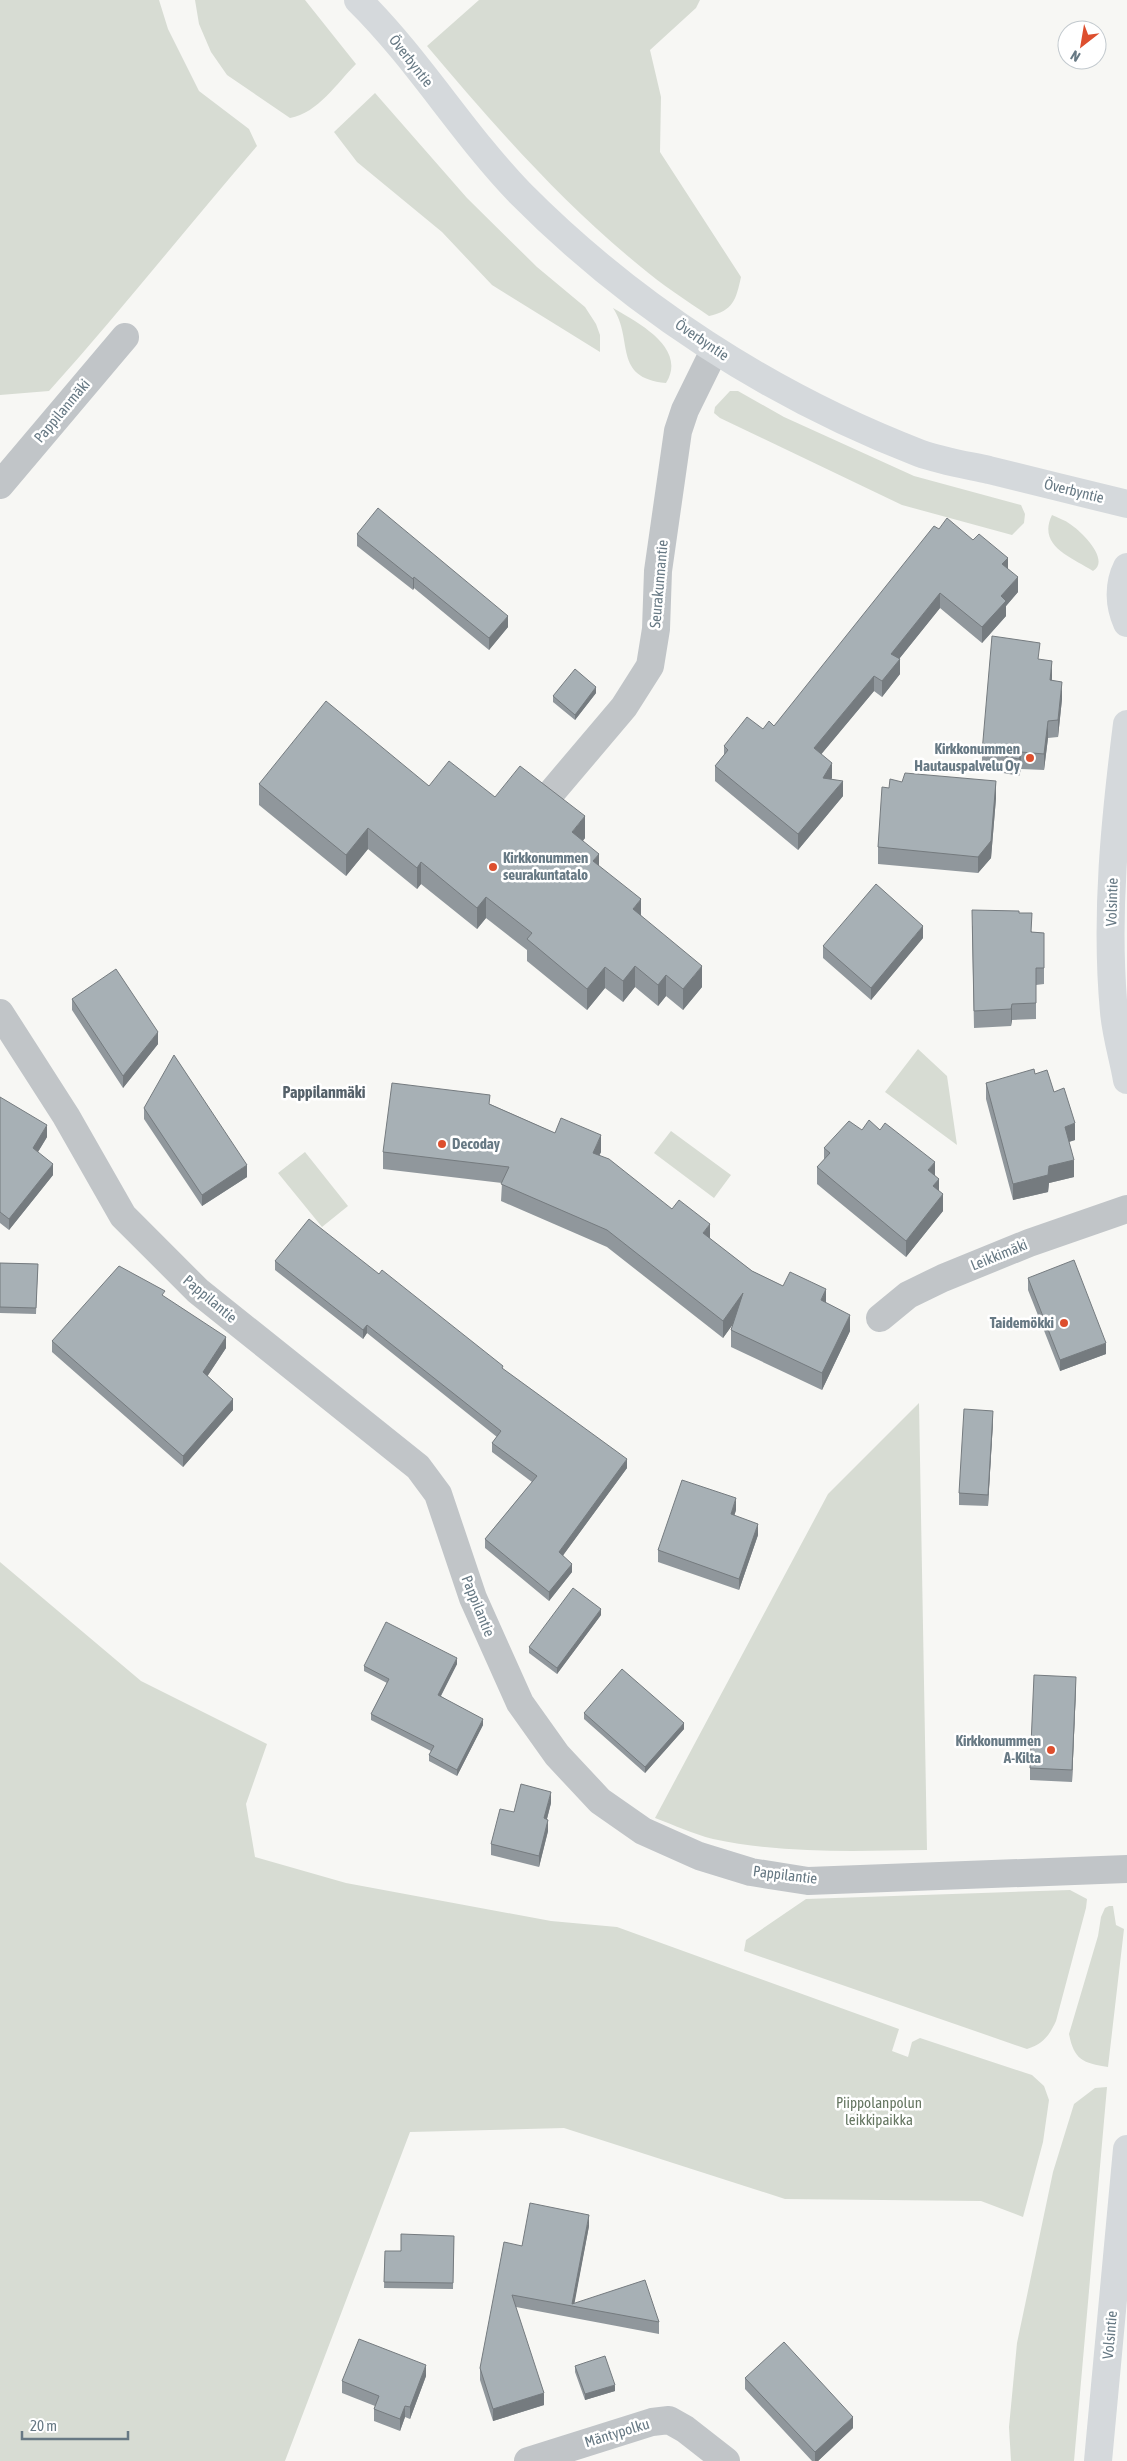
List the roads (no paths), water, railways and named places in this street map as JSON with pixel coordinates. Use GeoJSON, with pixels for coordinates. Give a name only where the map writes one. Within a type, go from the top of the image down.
{"type":"FeatureCollection","features":[{"type":"Feature","properties":{"kind":"street","name":"Överbyntie"},"geometry":{"type":"LineString","coordinates":[[358,0],[372,9],[471,137],[520,192],[567,238],[619,281],[714,350],[816,407],[921,454],[1127,504]]}},
{"type":"Feature","properties":{"kind":"street","name":"Pappilanmäki"},"geometry":{"type":"LineString","coordinates":[[0,485],[125,337]]}},
{"type":"Feature","properties":{"kind":"street","name":"Seurakunnantie"},"geometry":{"type":"LineString","coordinates":[[552,792],[624,707],[650,666],[656,629],[658,571],[678,431],[685,410],[714,350]]}},
{"type":"Feature","properties":{"kind":"street"},"geometry":{"type":"LineString","coordinates":[[1127,567],[1121,580],[1121,611],[1127,623]]}},
{"type":"Feature","properties":{"kind":"street","name":"Volsintie"},"geometry":{"type":"LineString","coordinates":[[1127,724],[1118,797],[1110,903],[1110,965],[1114,1015],[1127,1080]]}},
{"type":"Feature","properties":{"kind":"street","name":"Pappilantie"},"geometry":{"type":"LineString","coordinates":[[0,1013],[66,1116],[123,1216],[198,1291],[418,1467],[438,1494],[473,1598],[520,1703],[557,1755],[600,1801],[643,1831],[699,1856],[751,1872],[808,1881],[1127,1869]]}},
{"type":"Feature","properties":{"kind":"street","name":"Leikkimäki"},"geometry":{"type":"LineString","coordinates":[[880,1318],[908,1295],[943,1278],[1029,1243],[1127,1209]]}},
{"type":"Feature","properties":{"kind":"street","name":"Volsintie"},"geometry":{"type":"LineString","coordinates":[[1098,2461],[1127,2150]]}},
{"type":"Feature","properties":{"kind":"street","name":"Mäntypolku"},"geometry":{"type":"LineString","coordinates":[[528,2461],[652,2422],[669,2420],[684,2428],[726,2461]]}},
{"type":"Feature","properties":{"kind":"place","name":"Kirkkonummen Hautauspalvelu Oy"},"geometry":{"type":"Point","coordinates":[1030,758]}},
{"type":"Feature","properties":{"kind":"place","name":"Kirkkonummen seurakuntatalo"},"geometry":{"type":"Point","coordinates":[493,867]}},
{"type":"Feature","properties":{"kind":"place","name":"Decoday"},"geometry":{"type":"Point","coordinates":[442,1144]}},
{"type":"Feature","properties":{"kind":"place","name":"Taidemökki"},"geometry":{"type":"Point","coordinates":[1064,1323]}},
{"type":"Feature","properties":{"kind":"place","name":"Kirkkonummen A-Kilta"},"geometry":{"type":"Point","coordinates":[1051,1750]}},
{"type":"Feature","properties":{"kind":"district","name":"Pappilanmäki"},"geometry":{"type":"Point","coordinates":[324,1092]}},
{"type":"Feature","properties":{"kind":"park label","name":"Piippolanpolun leikkipaikka"},"geometry":{"type":"Point","coordinates":[879,2112]}}]}
